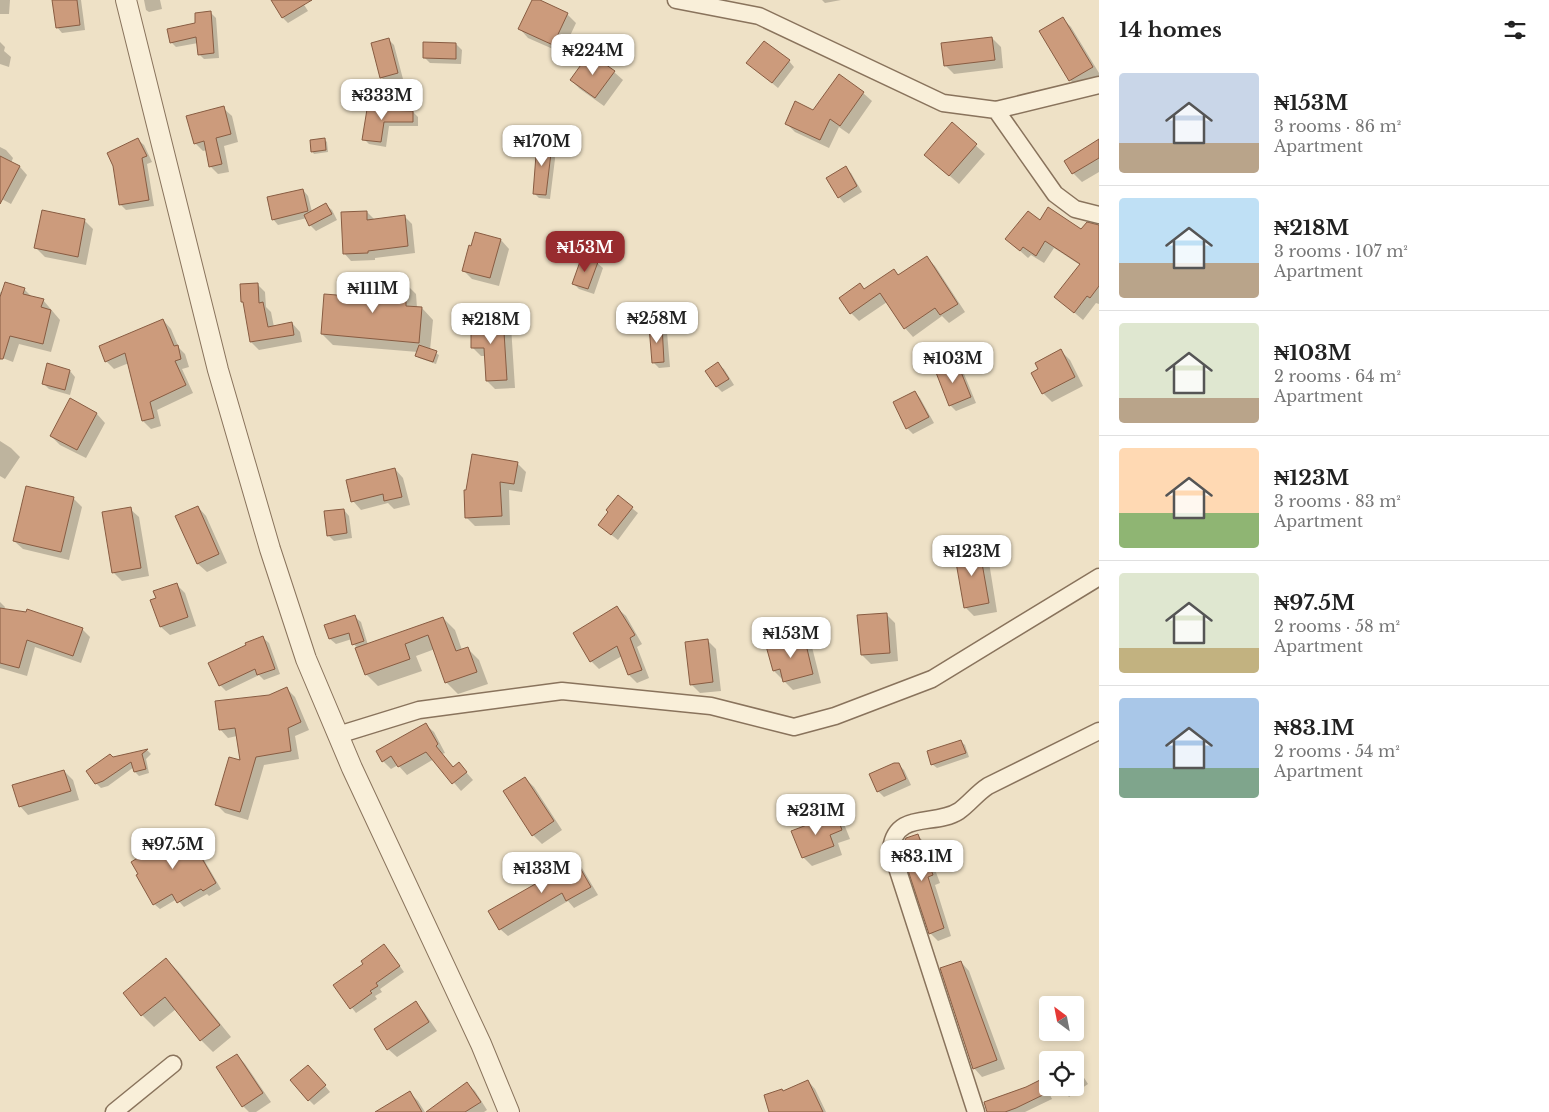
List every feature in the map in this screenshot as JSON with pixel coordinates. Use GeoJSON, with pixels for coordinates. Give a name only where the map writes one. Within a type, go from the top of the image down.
{"type":"FeatureCollection","features":[{"type":"Feature","properties":{"kind":"street"},"geometry":{"type":"LineString","coordinates":[[126,0],[224,389],[270,549],[306,659],[360,786],[480,1044],[509,1112]]}},
{"type":"Feature","properties":{"kind":"street"},"geometry":{"type":"LineString","coordinates":[[676,0],[759,16],[944,103],[996,110],[1099,85]]}},
{"type":"Feature","properties":{"kind":"street"},"geometry":{"type":"LineString","coordinates":[[755,0],[759,16]]}},
{"type":"Feature","properties":{"kind":"street"},"geometry":{"type":"LineString","coordinates":[[996,110],[1055,194],[1075,209],[1099,215]]}},
{"type":"Feature","properties":{"kind":"street"},"geometry":{"type":"LineString","coordinates":[[338,735],[419,710],[562,691],[711,706],[794,727],[835,716],[932,679],[1099,577]]}},
{"type":"Feature","properties":{"kind":"street"},"geometry":{"type":"LineString","coordinates":[[976,1112],[891,849],[892,839],[899,828],[917,820],[942,818],[958,811],[978,792],[988,786],[1099,731]]}},
{"type":"Feature","properties":{"kind":"street"},"geometry":{"type":"LineString","coordinates":[[114,1112],[173,1064]]}},
{"type":"Feature","properties":{"kind":"building"},"geometry":{"type":"Polygon","coordinates":[[[52,0],[77,0],[80,25],[56,28],[52,0]]]}},
{"type":"Feature","properties":{"kind":"building"},"geometry":{"type":"Polygon","coordinates":[[[271,0],[312,0],[282,18],[271,0]]]}},
{"type":"Feature","properties":{"kind":"building"},"geometry":{"type":"Polygon","coordinates":[[[532,0],[540,0],[568,13],[553,45],[518,29],[532,0]]]}},
{"type":"Feature","properties":{"kind":"building"},"geometry":{"type":"Polygon","coordinates":[[[211,11],[214,53],[198,55],[196,37],[170,43],[167,29],[195,23],[195,13],[211,11]]]}},
{"type":"Feature","properties":{"kind":"building"},"geometry":{"type":"Polygon","coordinates":[[[1063,17],[1093,67],[1069,81],[1039,31],[1063,17]]]}},
{"type":"Feature","properties":{"kind":"building"},"geometry":{"type":"Polygon","coordinates":[[[992,37],[995,60],[944,66],[941,43],[992,37]]]}},
{"type":"Feature","properties":{"kind":"building"},"geometry":{"type":"Polygon","coordinates":[[[389,38],[398,73],[380,78],[371,43],[389,38]]]}},
{"type":"Feature","properties":{"kind":"building"},"geometry":{"type":"Polygon","coordinates":[[[764,41],[790,60],[772,83],[746,63],[764,41]]]}},
{"type":"Feature","properties":{"kind":"building"},"geometry":{"type":"Polygon","coordinates":[[[423,42],[456,43],[456,59],[423,58],[423,42]]]}},
{"type":"Feature","properties":{"kind":"building"},"geometry":{"type":"Polygon","coordinates":[[[592,55],[615,71],[595,98],[570,80],[583,62],[586,64],[592,55]]]}},
{"type":"Feature","properties":{"kind":"building"},"geometry":{"type":"Polygon","coordinates":[[[839,74],[864,92],[840,126],[830,119],[820,140],[785,124],[795,101],[813,110],[839,74]]]}},
{"type":"Feature","properties":{"kind":"building"},"geometry":{"type":"Polygon","coordinates":[[[368,103],[386,106],[386,110],[413,111],[413,122],[384,122],[381,142],[362,140],[368,103]]]}},
{"type":"Feature","properties":{"kind":"building"},"geometry":{"type":"Polygon","coordinates":[[[224,106],[231,134],[216,138],[222,164],[209,167],[204,141],[194,144],[186,116],[224,106]]]}},
{"type":"Feature","properties":{"kind":"building"},"geometry":{"type":"Polygon","coordinates":[[[952,122],[977,144],[949,176],[924,155],[952,122]]]}},
{"type":"Feature","properties":{"kind":"building"},"geometry":{"type":"Polygon","coordinates":[[[138,138],[147,156],[142,158],[149,200],[119,205],[113,166],[107,153],[138,138]]]}},
{"type":"Feature","properties":{"kind":"building"},"geometry":{"type":"Polygon","coordinates":[[[325,138],[326,150],[311,152],[310,140],[325,138]]]}},
{"type":"Feature","properties":{"kind":"building"},"geometry":{"type":"Polygon","coordinates":[[[550,138],[551,153],[546,195],[533,194],[536,155],[539,155],[538,139],[550,138]]]}},
{"type":"Feature","properties":{"kind":"building"},"geometry":{"type":"Polygon","coordinates":[[[1099,139],[1099,158],[1072,174],[1064,161],[1099,139]]]}},
{"type":"Feature","properties":{"kind":"building"},"geometry":{"type":"Polygon","coordinates":[[[0,156],[20,166],[0,204],[0,156]]]}},
{"type":"Feature","properties":{"kind":"building"},"geometry":{"type":"Polygon","coordinates":[[[846,166],[857,186],[838,198],[826,178],[846,166]]]}},
{"type":"Feature","properties":{"kind":"building"},"geometry":{"type":"Polygon","coordinates":[[[303,189],[308,211],[272,220],[267,197],[303,189]]]}},
{"type":"Feature","properties":{"kind":"building"},"geometry":{"type":"Polygon","coordinates":[[[326,203],[332,214],[309,226],[304,215],[326,203]]]}},
{"type":"Feature","properties":{"kind":"building"},"geometry":{"type":"Polygon","coordinates":[[[1048,207],[1081,229],[1087,222],[1099,225],[1099,286],[1090,298],[1087,296],[1074,313],[1054,297],[1080,264],[1045,241],[1036,256],[1023,247],[1020,251],[1005,239],[1028,211],[1040,220],[1048,207]]]}},
{"type":"Feature","properties":{"kind":"building"},"geometry":{"type":"Polygon","coordinates":[[[42,210],[85,219],[78,257],[34,248],[42,210]]]}},
{"type":"Feature","properties":{"kind":"building"},"geometry":{"type":"Polygon","coordinates":[[[367,211],[367,220],[405,215],[408,246],[368,251],[368,253],[343,254],[341,212],[367,211]]]}},
{"type":"Feature","properties":{"kind":"building"},"geometry":{"type":"Polygon","coordinates":[[[475,232],[501,239],[490,278],[462,271],[469,245],[471,246],[475,232]]]}},
{"type":"Feature","properties":{"kind":"building"},"geometry":{"type":"Polygon","coordinates":[[[582,256],[598,262],[588,289],[572,284],[582,256]]]}},
{"type":"Feature","properties":{"kind":"building"},"geometry":{"type":"Polygon","coordinates":[[[927,256],[958,304],[940,315],[935,308],[904,329],[880,293],[850,314],[839,298],[860,283],[864,289],[894,269],[898,275],[927,256]]]}},
{"type":"Feature","properties":{"kind":"building"},"geometry":{"type":"Polygon","coordinates":[[[5,282],[25,288],[23,294],[44,299],[41,307],[51,310],[43,344],[10,336],[3,359],[0,359],[0,297],[5,282]]]}},
{"type":"Feature","properties":{"kind":"building"},"geometry":{"type":"Polygon","coordinates":[[[406,282],[406,306],[422,307],[419,343],[321,334],[324,294],[362,297],[361,284],[406,282]]]}},
{"type":"Feature","properties":{"kind":"building"},"geometry":{"type":"Polygon","coordinates":[[[258,283],[259,303],[263,302],[268,327],[292,322],[294,335],[250,342],[243,302],[241,302],[240,284],[258,283]]]}},
{"type":"Feature","properties":{"kind":"building"},"geometry":{"type":"Polygon","coordinates":[[[503,316],[507,380],[486,381],[484,348],[471,348],[471,317],[503,316]]]}},
{"type":"Feature","properties":{"kind":"building"},"geometry":{"type":"Polygon","coordinates":[[[163,319],[174,346],[178,345],[181,359],[175,361],[186,385],[150,402],[154,418],[142,421],[125,353],[105,362],[99,346],[163,319]]]}},
{"type":"Feature","properties":{"kind":"building"},"geometry":{"type":"Polygon","coordinates":[[[662,325],[664,362],[652,363],[649,326],[662,325]]]}},
{"type":"Feature","properties":{"kind":"building"},"geometry":{"type":"Polygon","coordinates":[[[419,345],[437,351],[433,362],[415,356],[419,345]]]}},
{"type":"Feature","properties":{"kind":"building"},"geometry":{"type":"Polygon","coordinates":[[[1061,349],[1075,377],[1042,394],[1031,373],[1038,369],[1035,363],[1061,349]]]}},
{"type":"Feature","properties":{"kind":"building"},"geometry":{"type":"Polygon","coordinates":[[[718,362],[729,379],[716,387],[705,371],[718,362]]]}},
{"type":"Feature","properties":{"kind":"building"},"geometry":{"type":"Polygon","coordinates":[[[957,362],[971,397],[949,406],[935,370],[957,362]]]}},
{"type":"Feature","properties":{"kind":"building"},"geometry":{"type":"Polygon","coordinates":[[[47,363],[70,370],[65,390],[42,384],[47,363]]]}},
{"type":"Feature","properties":{"kind":"building"},"geometry":{"type":"Polygon","coordinates":[[[915,391],[929,417],[906,429],[893,402],[915,391]]]}},
{"type":"Feature","properties":{"kind":"building"},"geometry":{"type":"Polygon","coordinates":[[[70,398],[97,413],[77,450],[50,436],[70,398]]]}},
{"type":"Feature","properties":{"kind":"building"},"geometry":{"type":"Polygon","coordinates":[[[472,454],[518,462],[514,484],[500,482],[502,516],[465,518],[464,490],[466,490],[472,454]]]}},
{"type":"Feature","properties":{"kind":"building"},"geometry":{"type":"Polygon","coordinates":[[[395,468],[402,497],[384,501],[383,494],[351,502],[346,480],[395,468]]]}},
{"type":"Feature","properties":{"kind":"building"},"geometry":{"type":"Polygon","coordinates":[[[26,486],[74,497],[61,552],[13,541],[26,486]]]}},
{"type":"Feature","properties":{"kind":"building"},"geometry":{"type":"Polygon","coordinates":[[[618,495],[633,507],[611,535],[598,525],[608,512],[606,510],[618,495]]]}},
{"type":"Feature","properties":{"kind":"building"},"geometry":{"type":"Polygon","coordinates":[[[198,506],[219,554],[197,564],[175,516],[198,506]]]}},
{"type":"Feature","properties":{"kind":"building"},"geometry":{"type":"Polygon","coordinates":[[[131,507],[141,568],[112,573],[102,512],[131,507]]]}},
{"type":"Feature","properties":{"kind":"building"},"geometry":{"type":"Polygon","coordinates":[[[344,509],[347,533],[327,536],[324,511],[344,509]]]}},
{"type":"Feature","properties":{"kind":"building"},"geometry":{"type":"Polygon","coordinates":[[[979,546],[989,603],[964,608],[954,551],[979,546]]]}},
{"type":"Feature","properties":{"kind":"building"},"geometry":{"type":"Polygon","coordinates":[[[177,583],[188,617],[160,627],[150,600],[156,598],[153,591],[177,583]]]}},
{"type":"Feature","properties":{"kind":"building"},"geometry":{"type":"Polygon","coordinates":[[[617,606],[635,635],[630,638],[642,670],[628,675],[617,646],[590,662],[573,633],[617,606]]]}},
{"type":"Feature","properties":{"kind":"building"},"geometry":{"type":"Polygon","coordinates":[[[0,608],[26,612],[27,609],[83,628],[73,656],[27,640],[19,668],[0,663],[0,608]]]}},
{"type":"Feature","properties":{"kind":"building"},"geometry":{"type":"Polygon","coordinates":[[[887,613],[890,653],[861,655],[857,615],[887,613]]]}},
{"type":"Feature","properties":{"kind":"building"},"geometry":{"type":"Polygon","coordinates":[[[355,615],[364,641],[352,645],[349,633],[329,639],[324,625],[355,615]]]}},
{"type":"Feature","properties":{"kind":"building"},"geometry":{"type":"Polygon","coordinates":[[[443,617],[456,651],[468,647],[477,672],[445,683],[428,635],[405,644],[410,659],[365,675],[355,648],[443,617]]]}},
{"type":"Feature","properties":{"kind":"building"},"geometry":{"type":"Polygon","coordinates":[[[263,636],[275,669],[257,675],[255,669],[219,686],[208,663],[246,645],[245,643],[263,636]]]}},
{"type":"Feature","properties":{"kind":"building"},"geometry":{"type":"Polygon","coordinates":[[[804,636],[813,674],[783,682],[780,669],[773,671],[766,646],[804,636]]]}},
{"type":"Feature","properties":{"kind":"building"},"geometry":{"type":"Polygon","coordinates":[[[708,639],[713,682],[690,685],[685,642],[708,639]]]}},
{"type":"Feature","properties":{"kind":"building"},"geometry":{"type":"Polygon","coordinates":[[[287,687],[301,722],[288,728],[291,751],[256,757],[240,812],[215,805],[229,757],[240,760],[235,728],[219,730],[215,701],[269,695],[287,687]]]}},
{"type":"Feature","properties":{"kind":"building"},"geometry":{"type":"Polygon","coordinates":[[[426,723],[438,744],[436,746],[453,767],[459,762],[467,772],[452,784],[426,752],[398,767],[391,756],[382,762],[376,751],[426,723]]]}},
{"type":"Feature","properties":{"kind":"building"},"geometry":{"type":"Polygon","coordinates":[[[961,740],[966,753],[931,765],[927,751],[961,740]]]}},
{"type":"Feature","properties":{"kind":"building"},"geometry":{"type":"Polygon","coordinates":[[[148,749],[142,754],[146,769],[134,772],[131,762],[103,781],[95,784],[86,771],[110,754],[113,757],[148,749]]]}},
{"type":"Feature","properties":{"kind":"building"},"geometry":{"type":"Polygon","coordinates":[[[894,763],[899,763],[906,779],[877,792],[869,774],[894,763]]]}},
{"type":"Feature","properties":{"kind":"building"},"geometry":{"type":"Polygon","coordinates":[[[64,770],[71,791],[19,807],[12,785],[64,770]]]}},
{"type":"Feature","properties":{"kind":"building"},"geometry":{"type":"Polygon","coordinates":[[[525,777],[554,821],[532,836],[503,791],[525,777]]]}},
{"type":"Feature","properties":{"kind":"building"},"geometry":{"type":"Polygon","coordinates":[[[836,814],[842,830],[830,835],[834,846],[802,858],[791,831],[836,814]]]}},
{"type":"Feature","properties":{"kind":"building"},"geometry":{"type":"Polygon","coordinates":[[[188,834],[216,883],[203,891],[201,889],[177,903],[172,894],[153,905],[131,862],[149,851],[147,848],[166,837],[170,844],[188,834]]]}},
{"type":"Feature","properties":{"kind":"building"},"geometry":{"type":"Polygon","coordinates":[[[918,834],[933,875],[928,877],[944,928],[929,934],[901,849],[906,838],[918,834]]]}},
{"type":"Feature","properties":{"kind":"building"},"geometry":{"type":"Polygon","coordinates":[[[575,859],[591,887],[566,901],[562,893],[499,930],[488,911],[575,859]]]}},
{"type":"Feature","properties":{"kind":"building"},"geometry":{"type":"Polygon","coordinates":[[[384,944],[400,966],[376,983],[378,986],[370,991],[372,993],[350,1009],[333,985],[363,964],[361,961],[384,944]]]}},
{"type":"Feature","properties":{"kind":"building"},"geometry":{"type":"Polygon","coordinates":[[[166,958],[220,1025],[200,1041],[165,997],[141,1016],[123,993],[166,958]]]}},
{"type":"Feature","properties":{"kind":"building"},"geometry":{"type":"Polygon","coordinates":[[[961,961],[997,1060],[973,1069],[940,968],[961,961]]]}},
{"type":"Feature","properties":{"kind":"building"},"geometry":{"type":"Polygon","coordinates":[[[416,1001],[429,1022],[387,1050],[374,1029],[416,1001]]]}},
{"type":"Feature","properties":{"kind":"building"},"geometry":{"type":"Polygon","coordinates":[[[237,1054],[263,1093],[242,1107],[216,1067],[237,1054]]]}},
{"type":"Feature","properties":{"kind":"building"},"geometry":{"type":"Polygon","coordinates":[[[308,1065],[326,1085],[308,1101],[290,1080],[308,1065]]]}},
{"type":"Feature","properties":{"kind":"building"},"geometry":{"type":"Polygon","coordinates":[[[808,1080],[823,1112],[769,1112],[764,1095],[782,1089],[783,1091],[808,1080]]]}},
{"type":"Feature","properties":{"kind":"building"},"geometry":{"type":"Polygon","coordinates":[[[1039,1080],[1039,1096],[1041,1096],[1005,1112],[987,1112],[984,1102],[1039,1080]]]}},
{"type":"Feature","properties":{"kind":"building"},"geometry":{"type":"Polygon","coordinates":[[[467,1082],[481,1102],[465,1112],[426,1112],[467,1082]]]}},
{"type":"Feature","properties":{"kind":"building"},"geometry":{"type":"Polygon","coordinates":[[[410,1091],[422,1112],[375,1112],[410,1091]]]}}]}
